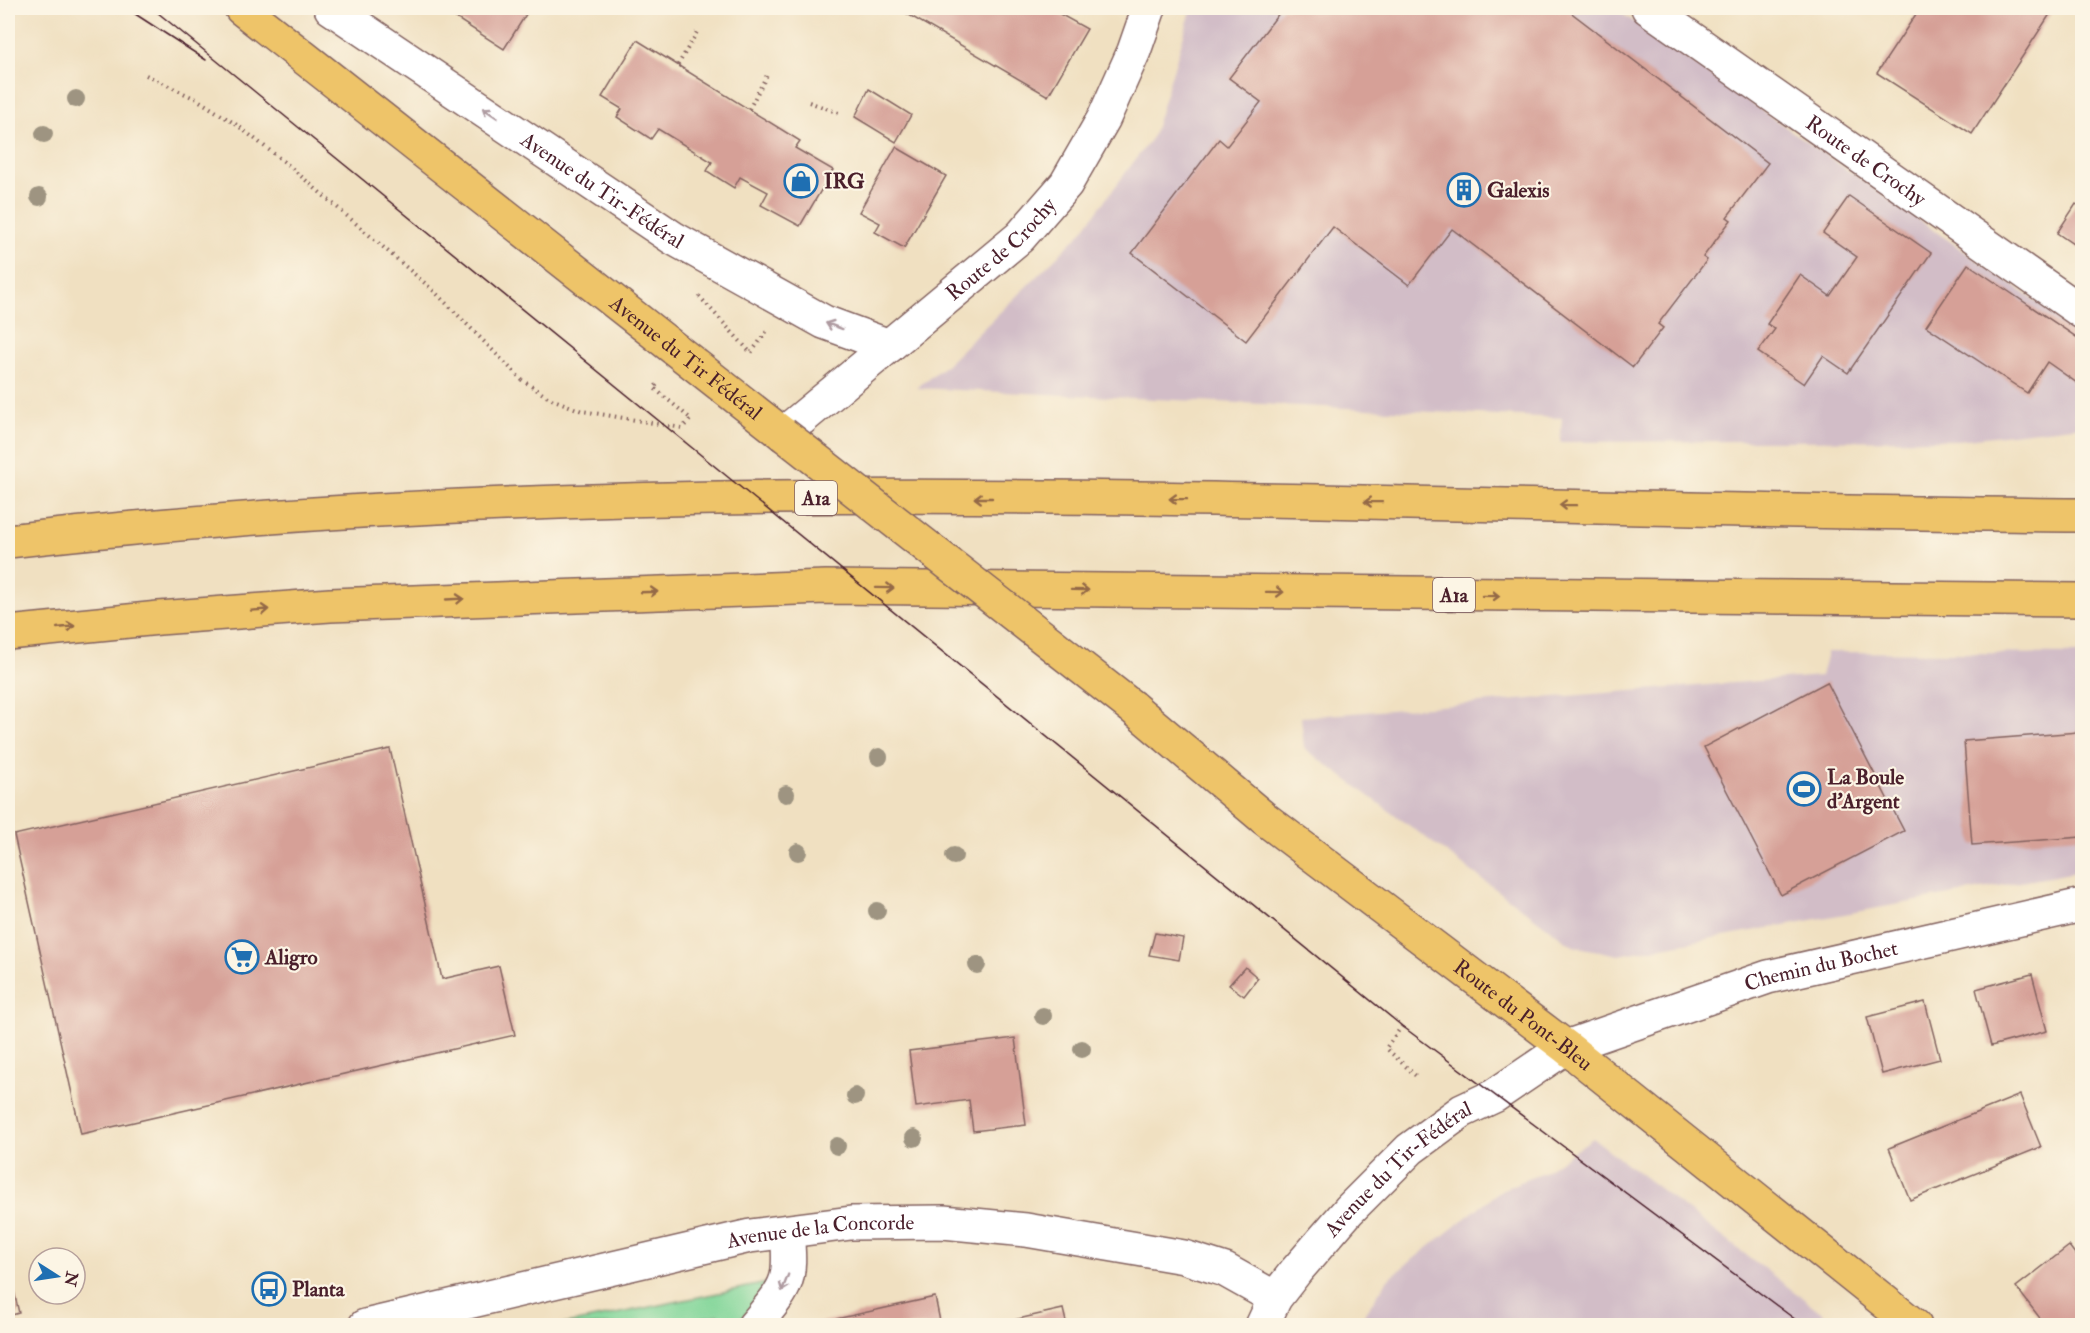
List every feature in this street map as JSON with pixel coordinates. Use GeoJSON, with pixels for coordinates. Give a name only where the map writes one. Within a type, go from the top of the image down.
{"type":"FeatureCollection","features":[{"type":"Feature","properties":{"kind":"main road","name":"Avenue du Tir Fédéral"},"geometry":{"type":"LineString","coordinates":[[241,8],[1132,707]]}},
{"type":"Feature","properties":{"kind":"main road","name":"A1a"},"geometry":{"type":"LineString","coordinates":[[1627,506],[2082,494]]}},
{"type":"Feature","properties":{"kind":"main road","name":"A1a"},"geometry":{"type":"LineString","coordinates":[[8,541],[100,531],[334,513],[717,498],[1037,497],[2082,515]]}},
{"type":"Feature","properties":{"kind":"main road","name":"A1a"},"geometry":{"type":"LineString","coordinates":[[8,633],[159,618],[330,605],[826,587],[2082,600]]}},
{"type":"Feature","properties":{"kind":"main road","name":"Route du Pont-Bleu"},"geometry":{"type":"LineString","coordinates":[[1132,707],[1265,819],[1566,1047],[1915,1326]]}},
{"type":"Feature","properties":{"kind":"street","name":"Avenue du Tir-Fédéral"},"geometry":{"type":"LineString","coordinates":[[331,8],[673,238],[824,322],[889,346]]}},
{"type":"Feature","properties":{"kind":"street","name":"Route de Crochy"},"geometry":{"type":"LineString","coordinates":[[783,434],[1020,237],[1066,184],[1104,118],[1134,51],[1149,8]]}},
{"type":"Feature","properties":{"kind":"street","name":"Route de Crochy"},"geometry":{"type":"LineString","coordinates":[[1648,8],[2082,312]]}},
{"type":"Feature","properties":{"kind":"street","name":"Chemin du Bochet"},"geometry":{"type":"LineString","coordinates":[[1566,1047],[1768,977],[2082,905]]}},
{"type":"Feature","properties":{"kind":"street","name":"Avenue du Tir-Fédéral"},"geometry":{"type":"LineString","coordinates":[[1269,1312],[1349,1210],[1410,1149],[1462,1111],[1494,1096],[1566,1047]]}},
{"type":"Feature","properties":{"kind":"street","name":"Avenue de la Concorde"},"geometry":{"type":"LineString","coordinates":[[365,1326],[750,1236],[851,1223],[944,1222],[1026,1230],[1184,1257],[1225,1270],[1269,1312]]}},
{"type":"Feature","properties":{"kind":"street"},"geometry":{"type":"LineString","coordinates":[[754,1326],[782,1292],[785,1284],[790,1268],[787,1232]]}},
{"type":"Feature","properties":{"kind":"path"},"geometry":{"type":"LineString","coordinates":[[678,65],[696,32]]}},
{"type":"Feature","properties":{"kind":"path"},"geometry":{"type":"LineString","coordinates":[[146,75],[198,100],[237,125],[287,164],[435,292],[522,380],[549,398],[582,411],[682,428],[691,419],[654,388]]}},
{"type":"Feature","properties":{"kind":"path"},"geometry":{"type":"LineString","coordinates":[[749,109],[767,75]]}},
{"type":"Feature","properties":{"kind":"path"},"geometry":{"type":"LineString","coordinates":[[809,102],[839,113]]}},
{"type":"Feature","properties":{"kind":"path"},"geometry":{"type":"LineString","coordinates":[[1402,1026],[1386,1048],[1416,1076]]}},
{"type":"Feature","properties":{"kind":"shaded area"},"geometry":{"type":"Polygon","coordinates":[[[1192,8],[1614,8],[2082,333],[2082,426],[1958,440],[1560,442],[1562,418],[916,388],[945,366],[1080,234],[1153,136],[1192,8]]]}},
{"type":"Feature","properties":{"kind":"shaded area"},"geometry":{"type":"Polygon","coordinates":[[[1827,652],[2082,654],[2082,871],[1619,955],[1573,946],[1304,748],[1301,717],[1821,676],[1827,652]]]}},
{"type":"Feature","properties":{"kind":"shaded area"},"geometry":{"type":"Polygon","coordinates":[[[1593,1138],[1838,1325],[1357,1325],[1388,1279],[1501,1190],[1544,1172],[1593,1138]]]}},
{"type":"Feature","properties":{"kind":"green space"},"geometry":{"type":"Polygon","coordinates":[[[767,1283],[771,1287],[738,1322],[721,1325],[718,1315],[664,1325],[557,1326],[767,1283]]]}},
{"type":"Feature","properties":{"kind":"building"},"geometry":{"type":"Polygon","coordinates":[[[451,8],[530,8],[504,49],[448,13],[451,8]]]}},
{"type":"Feature","properties":{"kind":"building"},"geometry":{"type":"Polygon","coordinates":[[[897,8],[1049,8],[1087,29],[1048,96],[897,8]]]}},
{"type":"Feature","properties":{"kind":"building","name":"Galexis"},"geometry":{"type":"Polygon","coordinates":[[[1283,8],[1565,8],[1768,163],[1727,217],[1731,220],[1703,257],[1707,260],[1658,324],[1663,328],[1633,367],[1452,229],[1409,285],[1333,227],[1246,341],[1132,253],[1219,139],[1227,146],[1261,102],[1229,78],[1283,8]]]}},
{"type":"Feature","properties":{"kind":"building"},"geometry":{"type":"Polygon","coordinates":[[[1920,8],[2054,8],[1972,134],[1877,73],[1920,8]]]}},
{"type":"Feature","properties":{"kind":"building"},"geometry":{"type":"Polygon","coordinates":[[[637,40],[800,141],[795,148],[833,170],[800,226],[761,205],[768,192],[740,177],[734,188],[707,171],[712,162],[658,129],[651,139],[617,117],[622,109],[602,97],[637,40]]]}},
{"type":"Feature","properties":{"kind":"building"},"geometry":{"type":"Polygon","coordinates":[[[869,89],[911,115],[896,142],[855,117],[869,89]]]}},
{"type":"Feature","properties":{"kind":"building"},"geometry":{"type":"Polygon","coordinates":[[[896,147],[946,176],[904,248],[875,232],[880,223],[859,212],[896,147]]]}},
{"type":"Feature","properties":{"kind":"building"},"geometry":{"type":"Polygon","coordinates":[[[1849,196],[1931,253],[1848,373],[1823,356],[1804,384],[1758,352],[1775,329],[1767,324],[1800,275],[1830,296],[1857,257],[1823,233],[1849,196]]]}},
{"type":"Feature","properties":{"kind":"building"},"geometry":{"type":"Polygon","coordinates":[[[2076,204],[2082,208],[2082,250],[2057,233],[2076,204]]]}},
{"type":"Feature","properties":{"kind":"building"},"geometry":{"type":"Polygon","coordinates":[[[1968,264],[2082,341],[2080,385],[2047,362],[2027,393],[1926,326],[1968,264]]]}},
{"type":"Feature","properties":{"kind":"building","name":"La Boule d'Argent"},"geometry":{"type":"Polygon","coordinates":[[[1827,682],[1904,831],[1781,895],[1704,747],[1827,682]]]}},
{"type":"Feature","properties":{"kind":"building"},"geometry":{"type":"Polygon","coordinates":[[[2078,732],[2082,837],[1972,845],[1964,741],[2078,732]]]}},
{"type":"Feature","properties":{"kind":"building"},"geometry":{"type":"Polygon","coordinates":[[[390,749],[442,979],[499,966],[515,1035],[81,1134],[14,835],[390,749]]]}},
{"type":"Feature","properties":{"kind":"building"},"geometry":{"type":"Polygon","coordinates":[[[1155,933],[1183,938],[1179,960],[1149,955],[1155,933]]]}},
{"type":"Feature","properties":{"kind":"building"},"geometry":{"type":"Polygon","coordinates":[[[1245,967],[1258,978],[1244,996],[1229,985],[1245,967]]]}},
{"type":"Feature","properties":{"kind":"building"},"geometry":{"type":"Polygon","coordinates":[[[2032,974],[2047,1031],[1991,1046],[1976,989],[2032,974]]]}},
{"type":"Feature","properties":{"kind":"building"},"geometry":{"type":"Polygon","coordinates":[[[1925,1002],[1940,1059],[1882,1074],[1867,1017],[1925,1002]]]}},
{"type":"Feature","properties":{"kind":"building"},"geometry":{"type":"Polygon","coordinates":[[[1015,1038],[1026,1125],[973,1131],[969,1100],[916,1107],[909,1051],[1015,1038]]]}},
{"type":"Feature","properties":{"kind":"building"},"geometry":{"type":"Polygon","coordinates":[[[2020,1095],[2041,1147],[1910,1200],[1889,1148],[2020,1095]]]}},
{"type":"Feature","properties":{"kind":"building"},"geometry":{"type":"Polygon","coordinates":[[[2069,1246],[2082,1263],[2082,1324],[2046,1326],[2016,1287],[2069,1246]]]}},
{"type":"Feature","properties":{"kind":"building"},"geometry":{"type":"Polygon","coordinates":[[[8,1265],[19,1313],[8,1316],[8,1265]]]}},
{"type":"Feature","properties":{"kind":"building"},"geometry":{"type":"Polygon","coordinates":[[[935,1297],[941,1326],[809,1326],[809,1325],[935,1297]]]}},
{"type":"Feature","properties":{"kind":"building"},"geometry":{"type":"Polygon","coordinates":[[[1063,1309],[1067,1326],[991,1326],[991,1325],[1063,1309]]]}},
{"type":"Feature","properties":{"kind":"tram line"},"geometry":{"type":"LineString","coordinates":[[126,8],[206,60]]}},
{"type":"Feature","properties":{"kind":"tram line"},"geometry":{"type":"LineString","coordinates":[[152,8],[1402,1026],[1804,1326]]}},
{"type":"Feature","properties":{"kind":"place","name":"IRG"},"geometry":{"type":"Point","coordinates":[801,181]}},
{"type":"Feature","properties":{"kind":"place","name":"Galexis"},"geometry":{"type":"Point","coordinates":[1464,190]}},
{"type":"Feature","properties":{"kind":"place","name":"La Boule d'Argent"},"geometry":{"type":"Point","coordinates":[1804,789]}},
{"type":"Feature","properties":{"kind":"place","name":"Aligro"},"geometry":{"type":"Point","coordinates":[242,957]}},
{"type":"Feature","properties":{"kind":"place","name":"Planta"},"geometry":{"type":"Point","coordinates":[269,1289]}}]}
